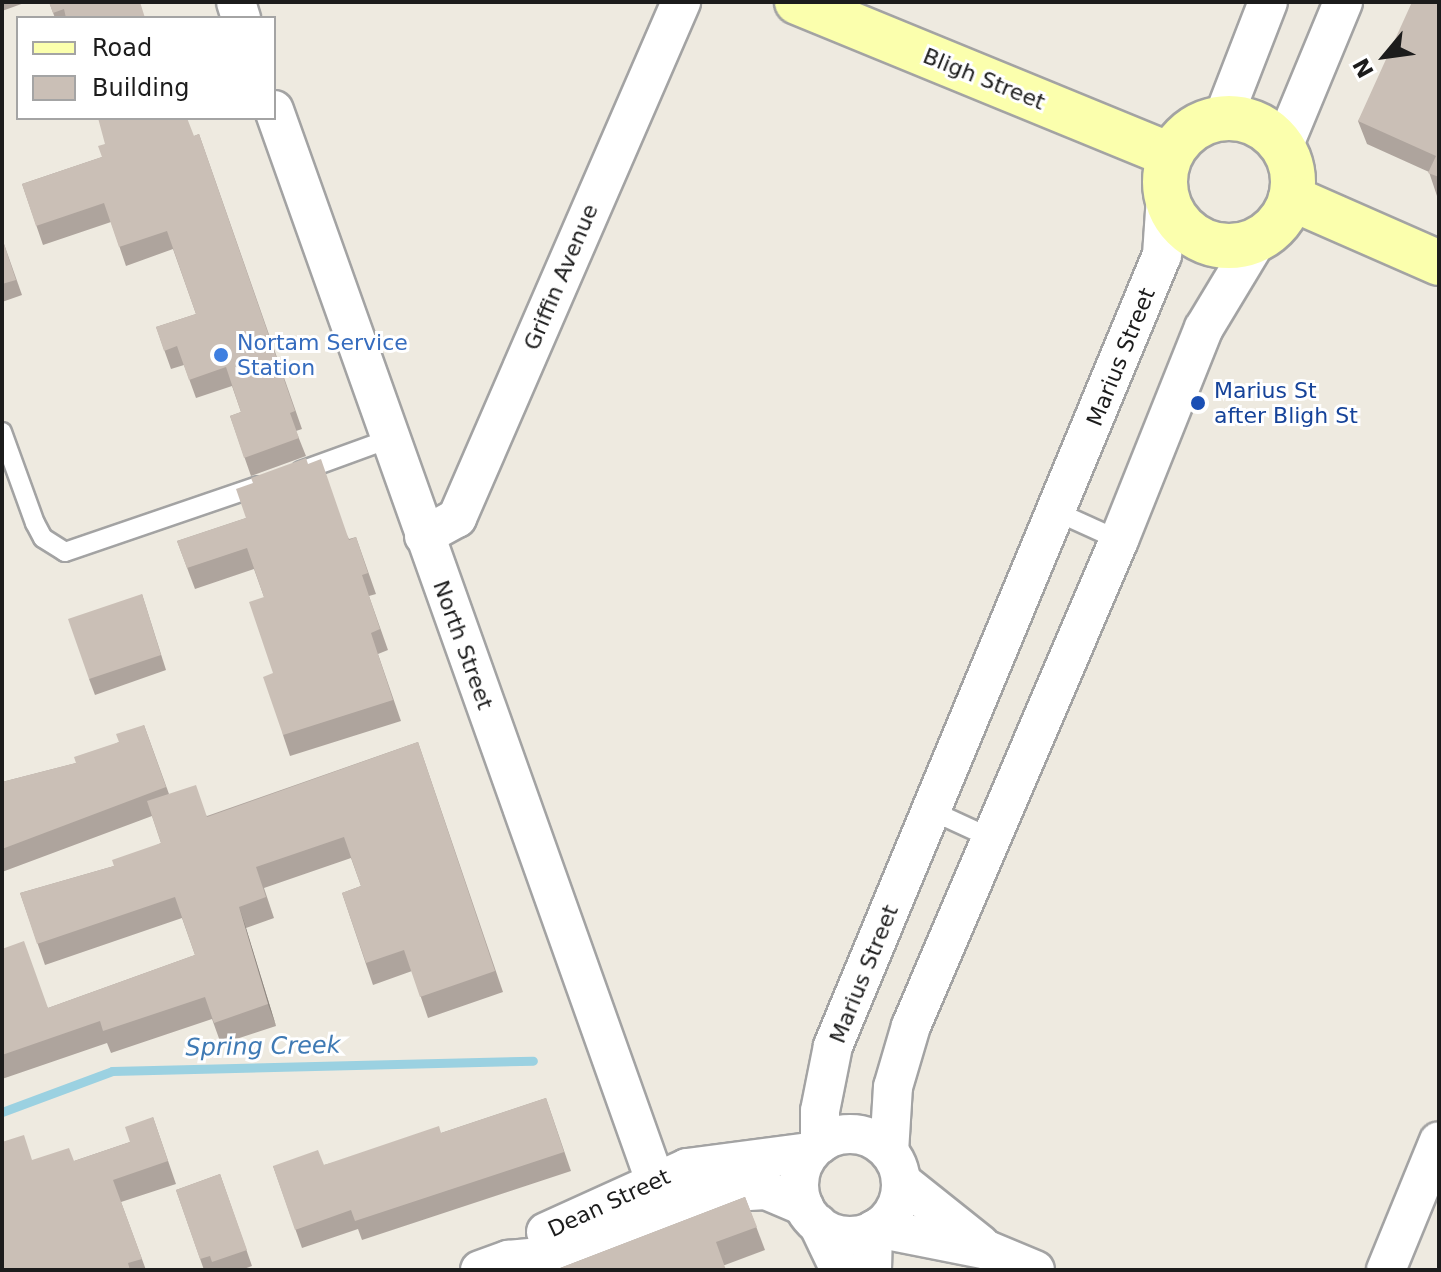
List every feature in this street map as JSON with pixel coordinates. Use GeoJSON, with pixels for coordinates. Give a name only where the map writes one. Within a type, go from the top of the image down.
{"type":"FeatureCollection","features":[{"type":"Feature","properties":{"kind":"street","name":"Griffin Avenue"},"geometry":{"type":"LineString","coordinates":[[424,536],[457,518],[681,2]]}},
{"type":"Feature","properties":{"kind":"street","name":"Bligh Street"},"geometry":{"type":"LineString","coordinates":[[797,2],[1168,176]]}},
{"type":"Feature","properties":{"kind":"street"},"geometry":{"type":"LineString","coordinates":[[1223,118],[1268,2]]}},
{"type":"Feature","properties":{"kind":"street"},"geometry":{"type":"LineString","coordinates":[[1283,147],[1343,2]]}},
{"type":"Feature","properties":{"kind":"street","name":"North Street"},"geometry":{"type":"LineString","coordinates":[[276,116],[654,1178]]}},
{"type":"Feature","properties":{"kind":"street"},"geometry":{"type":"LineString","coordinates":[[872,1270],[875,1229],[896,1208],[901,1056],[1119,540],[1204,328],[1257,240],[1284,215],[1291,198],[1293,181],[1283,147],[1256,124],[1223,118],[1191,130],[1168,176],[1185,230],[1201,240],[1220,246],[1257,240]]}},
{"type":"Feature","properties":{"kind":"street","name":"Marius Street"},"geometry":{"type":"LineString","coordinates":[[816,1148],[833,1046],[1162,255],[1168,176]]}},
{"type":"Feature","properties":{"kind":"street"},"geometry":{"type":"LineString","coordinates":[[1291,198],[1439,263]]}},
{"type":"Feature","properties":{"kind":"street"},"geometry":{"type":"LineString","coordinates":[[840,1270],[811,1215],[800,1178],[816,1148],[834,1136],[864,1136],[987,1250]]}},
{"type":"Feature","properties":{"kind":"street"},"geometry":{"type":"LineString","coordinates":[[1386,1270],[1439,1141]]}},
{"type":"Feature","properties":{"kind":"street","name":"Dean Street"},"geometry":{"type":"LineString","coordinates":[[494,1265],[544,1232],[654,1178],[734,1158],[816,1148]]}},
{"type":"Feature","properties":{"kind":"street","name":"Dean Street"},"geometry":{"type":"LineString","coordinates":[[494,1265],[552,1256],[715,1193],[766,1190],[811,1215]]}},
{"type":"Feature","properties":{"kind":"street"},"geometry":{"type":"LineString","coordinates":[[811,1215],[845,1235],[875,1229],[987,1250],[1035,1270]]}},
{"type":"Feature","properties":{"kind":"street"},"geometry":{"type":"LineString","coordinates":[[945,1270],[987,1250]]}},
{"type":"Feature","properties":{"kind":"lane"},"geometry":{"type":"LineString","coordinates":[[2,432],[43,538],[75,553],[389,439]]}},
{"type":"Feature","properties":{"kind":"lane"},"geometry":{"type":"LineString","coordinates":[[1057,512],[1119,540]]}},
{"type":"Feature","properties":{"kind":"lane"},"geometry":{"type":"LineString","coordinates":[[930,810],[991,838]]}},
{"type":"Feature","properties":{"kind":"building"},"geometry":{"type":"Polygon","coordinates":[[[49,2],[140,2],[144,16],[66,16],[64,9],[53,13],[49,2]]]}},
{"type":"Feature","properties":{"kind":"building"},"geometry":{"type":"Polygon","coordinates":[[[1412,2],[1439,2],[1439,177],[1428,173],[1436,156],[1358,121],[1412,2]]]}},
{"type":"Feature","properties":{"kind":"building"},"geometry":{"type":"Polygon","coordinates":[[[99,120],[188,120],[194,136],[199,134],[295,411],[290,413],[299,438],[244,458],[230,416],[241,412],[226,367],[189,380],[177,346],[164,351],[156,327],[196,314],[167,231],[119,247],[104,203],[36,226],[22,184],[102,157],[98,146],[105,144],[99,120]]]}},
{"type":"Feature","properties":{"kind":"building"},"geometry":{"type":"Polygon","coordinates":[[[2,245],[16,280],[2,284],[2,245]]]}},
{"type":"Feature","properties":{"kind":"building"},"geometry":{"type":"Polygon","coordinates":[[[306,458],[308,464],[321,459],[349,540],[356,537],[368,573],[362,575],[380,629],[371,633],[393,700],[283,735],[263,677],[273,673],[249,602],[264,597],[247,548],[187,568],[177,541],[246,518],[236,489],[253,483],[251,478],[306,458]]]}},
{"type":"Feature","properties":{"kind":"building"},"geometry":{"type":"Polygon","coordinates":[[[142,594],[161,655],[89,679],[68,619],[142,594]]]}},
{"type":"Feature","properties":{"kind":"building"},"geometry":{"type":"Polygon","coordinates":[[[144,725],[166,787],[2,849],[2,782],[76,763],[74,757],[119,742],[116,734],[144,725]]]}},
{"type":"Feature","properties":{"kind":"building"},"geometry":{"type":"Polygon","coordinates":[[[418,742],[495,971],[420,997],[404,950],[366,963],[342,893],[361,886],[344,837],[256,867],[266,897],[239,907],[268,1004],[214,1023],[205,997],[103,1031],[100,1021],[2,1055],[2,949],[24,941],[48,1008],[195,955],[175,897],[37,944],[20,893],[114,866],[112,860],[161,843],[147,801],[196,785],[207,817],[418,742]]]}},
{"type":"Feature","properties":{"kind":"building"},"geometry":{"type":"Polygon","coordinates":[[[546,1098],[564,1152],[355,1221],[351,1210],[295,1230],[273,1166],[318,1150],[324,1165],[439,1126],[441,1133],[546,1098]]]}},
{"type":"Feature","properties":{"kind":"building"},"geometry":{"type":"Polygon","coordinates":[[[153,1117],[168,1161],[113,1180],[142,1259],[128,1263],[130,1270],[2,1270],[2,1142],[24,1135],[32,1160],[69,1148],[74,1161],[130,1142],[125,1127],[153,1117]]]}},
{"type":"Feature","properties":{"kind":"building"},"geometry":{"type":"Polygon","coordinates":[[[220,1174],[247,1250],[212,1262],[210,1256],[200,1259],[176,1190],[220,1174]]]}},
{"type":"Feature","properties":{"kind":"building"},"geometry":{"type":"Polygon","coordinates":[[[745,1197],[757,1227],[716,1242],[726,1270],[555,1270],[745,1197]]]}},
{"type":"Feature","properties":{"kind":"waterway","name":"Spring Creek"},"geometry":{"type":"LineString","coordinates":[[2,1112],[112,1071],[533,1061]]}},
{"type":"Feature","properties":{"kind":"place","name":"Nortam Service Station"},"geometry":{"type":"Point","coordinates":[221,355]}},
{"type":"Feature","properties":{"kind":"place","name":"Marius St after Bligh St"},"geometry":{"type":"Point","coordinates":[1198,403]}}]}
